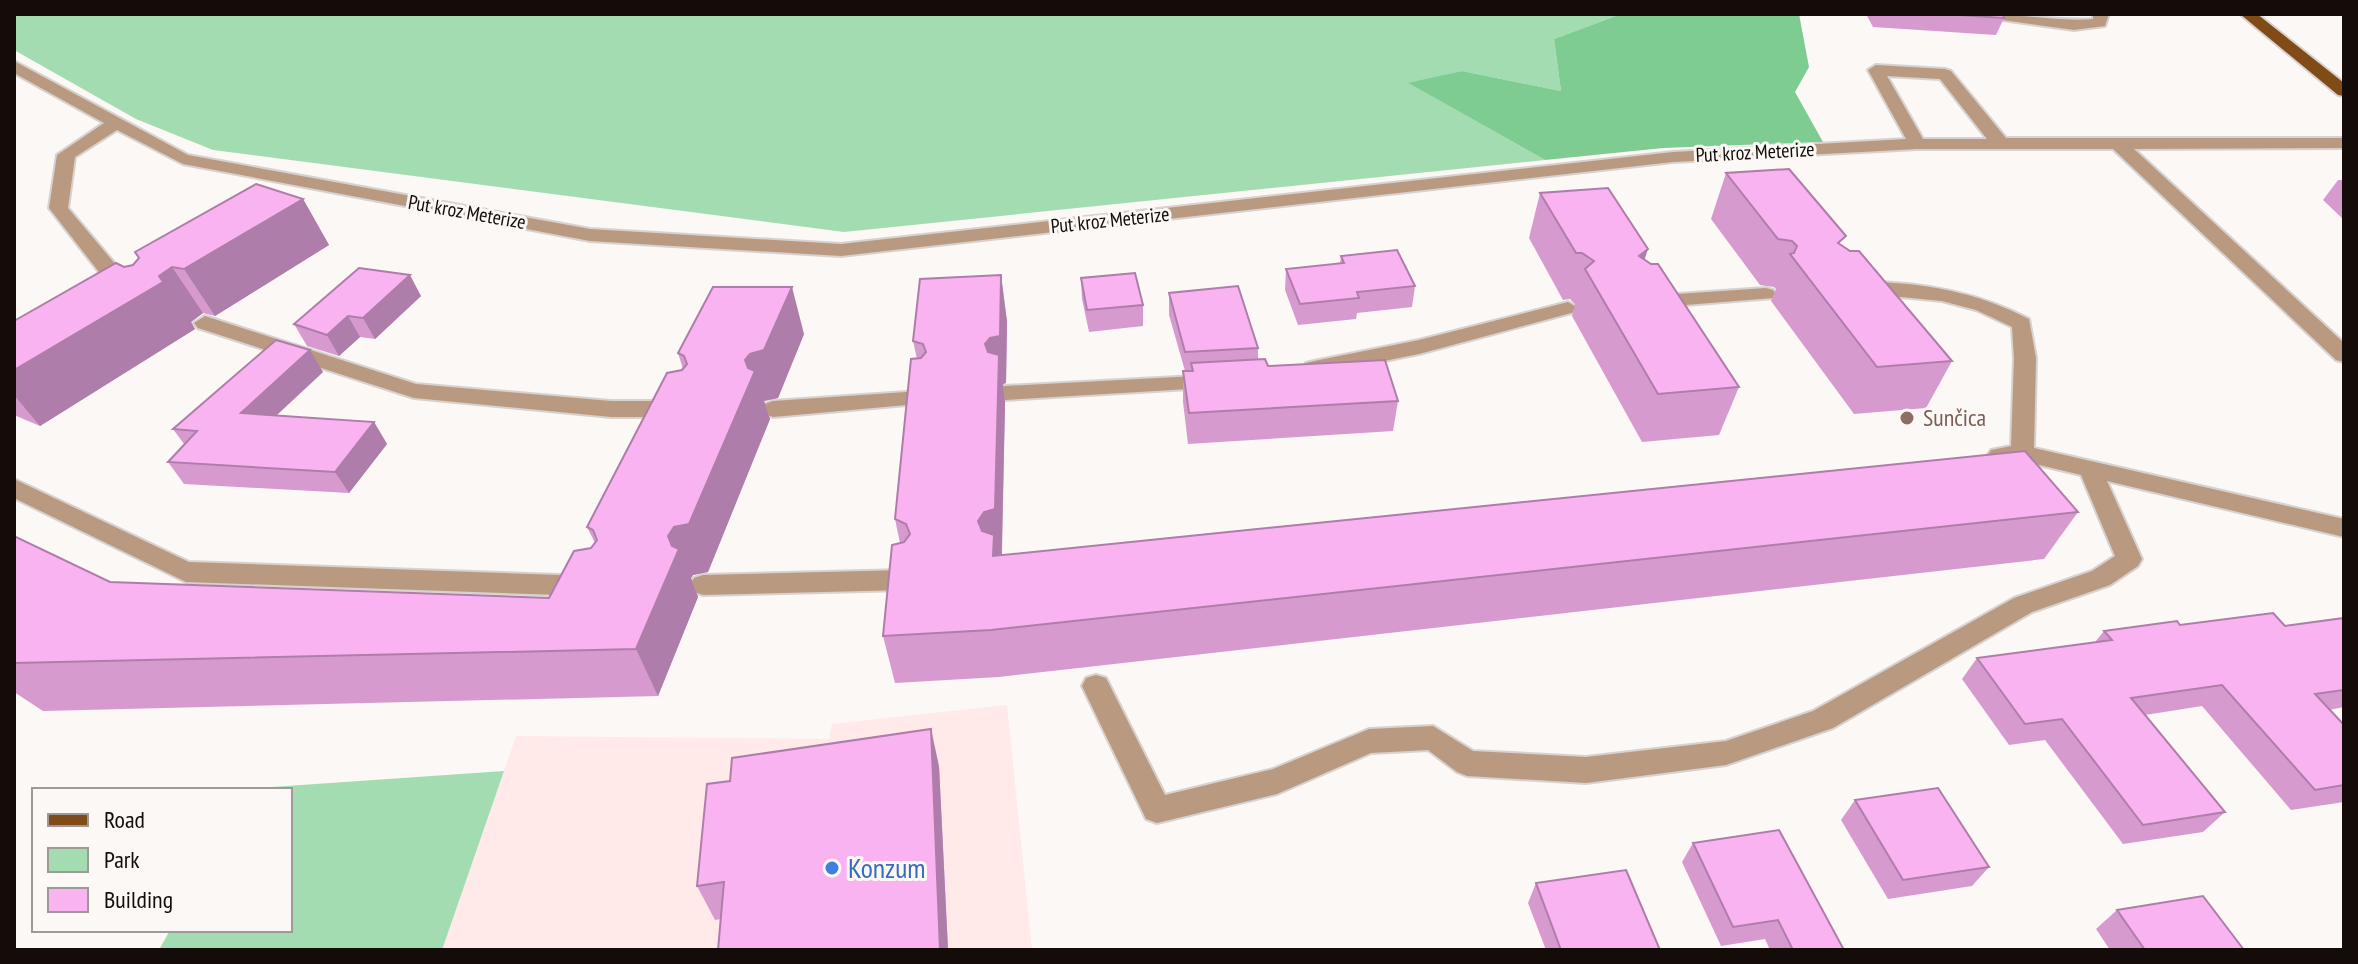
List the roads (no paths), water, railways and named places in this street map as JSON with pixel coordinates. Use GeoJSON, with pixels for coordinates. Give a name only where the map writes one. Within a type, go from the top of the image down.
{"type":"FeatureCollection","features":[{"type":"Feature","properties":{"kind":"main road"},"geometry":{"type":"LineString","coordinates":[[2248,14],[2344,91]]}},
{"type":"Feature","properties":{"kind":"street"},"geometry":{"type":"LineString","coordinates":[[1995,14],[2074,25],[2100,23],[2101,14]]}},
{"type":"Feature","properties":{"kind":"street","name":"Put kroz Meterize"},"geometry":{"type":"LineString","coordinates":[[14,66],[183,159],[590,235],[841,250],[1673,157],[1917,144],[2344,143]]}},
{"type":"Feature","properties":{"kind":"street"},"geometry":{"type":"LineString","coordinates":[[1917,144],[1876,70],[1945,74],[2001,144]]}},
{"type":"Feature","properties":{"kind":"street"},"geometry":{"type":"LineString","coordinates":[[116,123],[66,155],[58,208],[120,286],[144,298]]}},
{"type":"Feature","properties":{"kind":"street"},"geometry":{"type":"LineString","coordinates":[[2118,144],[2344,355]]}},
{"type":"Feature","properties":{"kind":"street"},"geometry":{"type":"LineString","coordinates":[[1831,289],[1897,287],[1991,306],[2022,324],[2025,358],[2022,453]]}},
{"type":"Feature","properties":{"kind":"street"},"geometry":{"type":"LineString","coordinates":[[1638,302],[1766,294]]}},
{"type":"Feature","properties":{"kind":"street"},"geometry":{"type":"LineString","coordinates":[[1294,372],[1419,347],[1568,308]]}},
{"type":"Feature","properties":{"kind":"street"},"geometry":{"type":"LineString","coordinates":[[205,323],[414,391],[611,409],[690,410]]}},
{"type":"Feature","properties":{"kind":"street"},"geometry":{"type":"LineString","coordinates":[[1005,393],[1233,380]]}},
{"type":"Feature","properties":{"kind":"street"},"geometry":{"type":"LineString","coordinates":[[773,409],[921,398]]}},
{"type":"Feature","properties":{"kind":"street"},"geometry":{"type":"LineString","coordinates":[[1975,458],[2022,453],[2344,528]]}},
{"type":"Feature","properties":{"kind":"street"},"geometry":{"type":"LineString","coordinates":[[1096,686],[1157,810],[1277,781],[1369,741],[1433,738],[1467,763],[1586,770],[1726,753],[1823,720],[2023,605],[2101,578],[2129,559],[2090,469]]}},
{"type":"Feature","properties":{"kind":"street"},"geometry":{"type":"LineString","coordinates":[[14,488],[186,572],[604,586]]}},
{"type":"Feature","properties":{"kind":"street"},"geometry":{"type":"LineString","coordinates":[[703,585],[905,580]]}},
{"type":"Feature","properties":{"kind":"place","name":"Sunčica"},"geometry":{"type":"Point","coordinates":[1907,418]}},
{"type":"Feature","properties":{"kind":"place","name":"Konzum"},"geometry":{"type":"Point","coordinates":[832,868]}}]}
